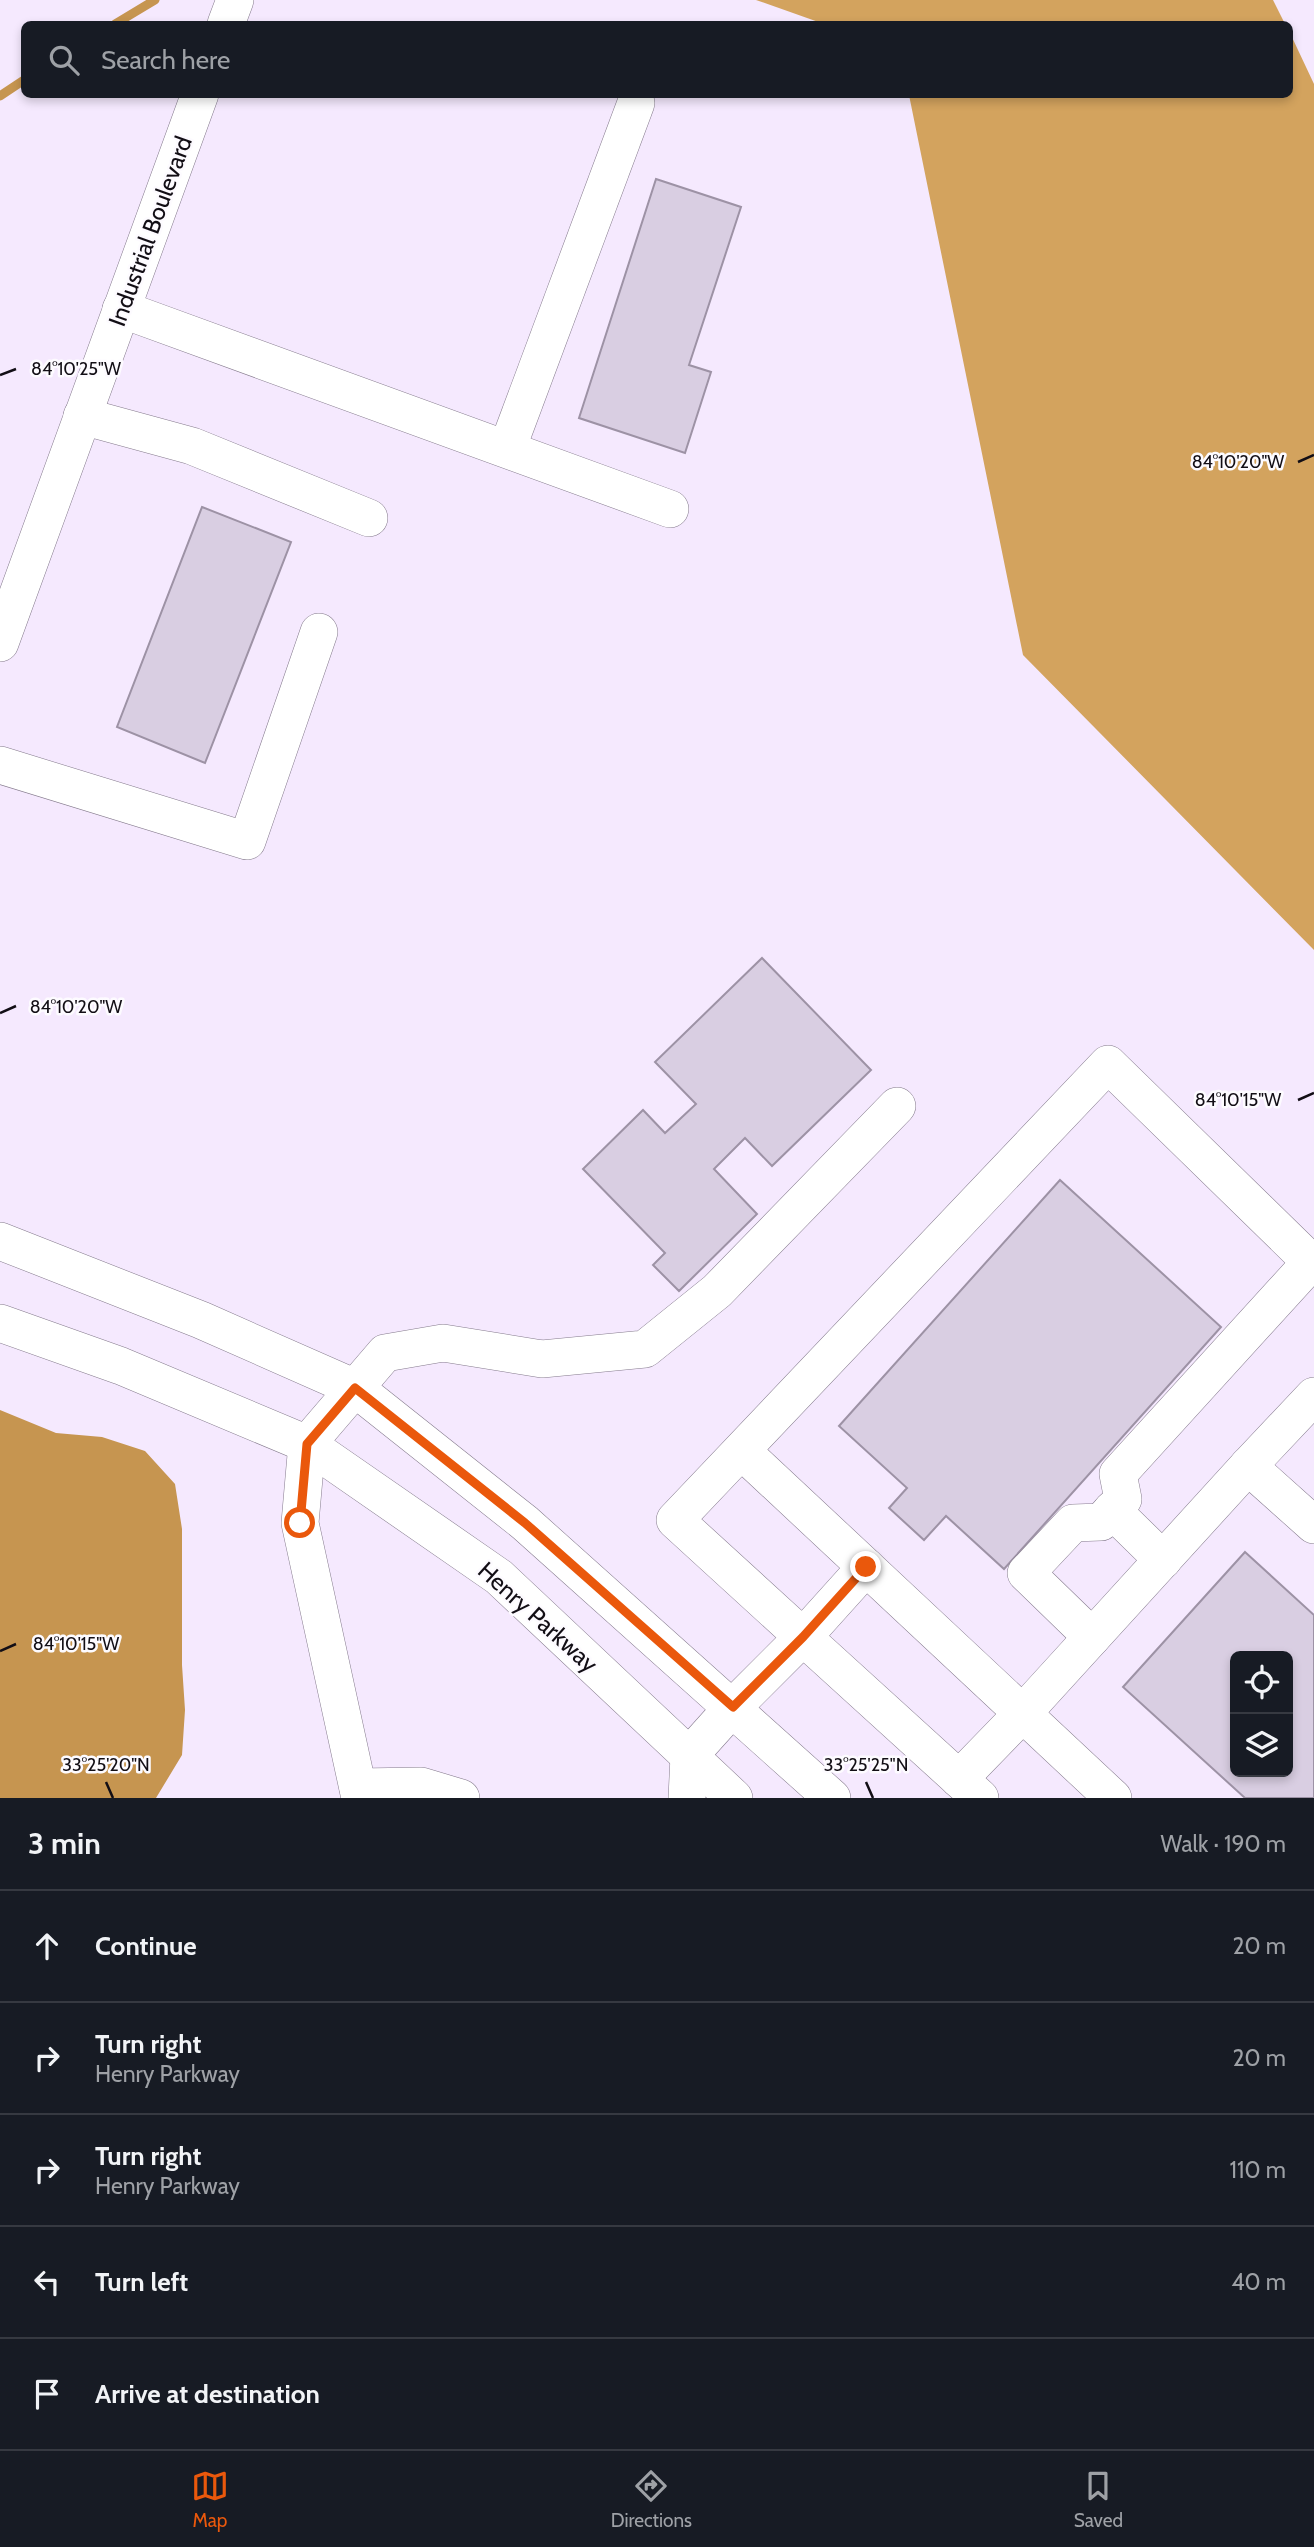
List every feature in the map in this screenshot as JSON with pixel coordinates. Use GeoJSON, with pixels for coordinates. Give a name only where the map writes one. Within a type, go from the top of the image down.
{"type":"FeatureCollection","features":[{"type":"Feature","properties":{"kind":"street"},"geometry":{"type":"LineString","coordinates":[[227,21],[235,0]]}},
{"type":"Feature","properties":{"kind":"street","name":"Industrial Boulevard"},"geometry":{"type":"LineString","coordinates":[[0,643],[199,98]]}},
{"type":"Feature","properties":{"kind":"street"},"geometry":{"type":"LineString","coordinates":[[507,449],[636,103]]}},
{"type":"Feature","properties":{"kind":"street"},"geometry":{"type":"LineString","coordinates":[[121,309],[670,509]]}},
{"type":"Feature","properties":{"kind":"street"},"geometry":{"type":"LineString","coordinates":[[82,416],[191,446],[369,517]]}},
{"type":"Feature","properties":{"kind":"street"},"geometry":{"type":"LineString","coordinates":[[0,765],[247,841],[318,632]]}},
{"type":"Feature","properties":{"kind":"street"},"geometry":{"type":"LineString","coordinates":[[1092,1637],[1026,1573],[1073,1524],[1101,1522],[1123,1499],[1118,1474],[1312,1263],[1108,1064],[743,1452],[675,1520],[969,1788],[1022,1714],[1314,1395]]}},
{"type":"Feature","properties":{"kind":"street"},"geometry":{"type":"LineString","coordinates":[[461,1798],[421,1786],[359,1792],[300,1523],[307,1444],[385,1353],[443,1343],[542,1359],[645,1349],[717,1291],[897,1106]]}},
{"type":"Feature","properties":{"kind":"street"},"geometry":{"type":"LineString","coordinates":[[0,1241],[201,1320],[355,1388],[525,1523],[832,1798]]}},
{"type":"Feature","properties":{"kind":"street","name":"Henry Parkway"},"geometry":{"type":"LineString","coordinates":[[0,1323],[121,1366],[307,1444],[499,1577],[734,1798]]}},
{"type":"Feature","properties":{"kind":"street"},"geometry":{"type":"LineString","coordinates":[[743,1452],[1113,1798]]}},
{"type":"Feature","properties":{"kind":"street"},"geometry":{"type":"LineString","coordinates":[[1248,1466],[1314,1525]]}},
{"type":"Feature","properties":{"kind":"street"},"geometry":{"type":"LineString","coordinates":[[1112,1510],[1163,1560]]}},
{"type":"Feature","properties":{"kind":"street"},"geometry":{"type":"LineString","coordinates":[[687,1798],[689,1756],[866,1567]]}},
{"type":"Feature","properties":{"kind":"shaded area"},"geometry":{"type":"Polygon","coordinates":[[[756,0],[1273,0],[1284,21],[816,21],[756,0]]]}},
{"type":"Feature","properties":{"kind":"shaded area"},"geometry":{"type":"Polygon","coordinates":[[[1293,39],[1314,84],[1314,950],[1023,655],[910,98],[1293,98],[1293,39]]]}},
{"type":"Feature","properties":{"kind":"shaded area"},"geometry":{"type":"Polygon","coordinates":[[[0,1410],[56,1433],[102,1437],[145,1451],[175,1484],[182,1529],[182,1665],[185,1710],[182,1755],[156,1798],[0,1798],[0,1410]]]}},
{"type":"Feature","properties":{"kind":"building"},"geometry":{"type":"Polygon","coordinates":[[[656,179],[741,207],[689,365],[711,372],[685,453],[579,418],[656,179]]]}},
{"type":"Feature","properties":{"kind":"building"},"geometry":{"type":"Polygon","coordinates":[[[202,507],[291,542],[205,763],[117,727],[202,507]]]}},
{"type":"Feature","properties":{"kind":"building"},"geometry":{"type":"Polygon","coordinates":[[[762,958],[871,1070],[772,1166],[745,1138],[714,1169],[757,1214],[679,1291],[653,1265],[665,1253],[583,1169],[643,1110],[665,1133],[696,1104],[655,1062],[762,958]]]}},
{"type":"Feature","properties":{"kind":"building"},"geometry":{"type":"Polygon","coordinates":[[[1060,1180],[1221,1327],[1004,1569],[946,1516],[924,1540],[889,1508],[907,1488],[839,1426],[1060,1180]]]}},
{"type":"Feature","properties":{"kind":"building"},"geometry":{"type":"Polygon","coordinates":[[[1245,1552],[1314,1615],[1314,1798],[1245,1798],[1123,1687],[1245,1552]]]}},
{"type":"Feature","properties":{"kind":"waterway"},"geometry":{"type":"LineString","coordinates":[[120,21],[155,0]]}},
{"type":"Feature","properties":{"kind":"waterway"},"geometry":{"type":"LineString","coordinates":[[0,96],[21,82]]}},
{"type":"Feature","properties":{"kind":"route"},"geometry":{"type":"LineString","coordinates":[[300,1523],[307,1444],[355,1388],[525,1523],[733,1707],[803,1637],[866,1567]]}}]}
